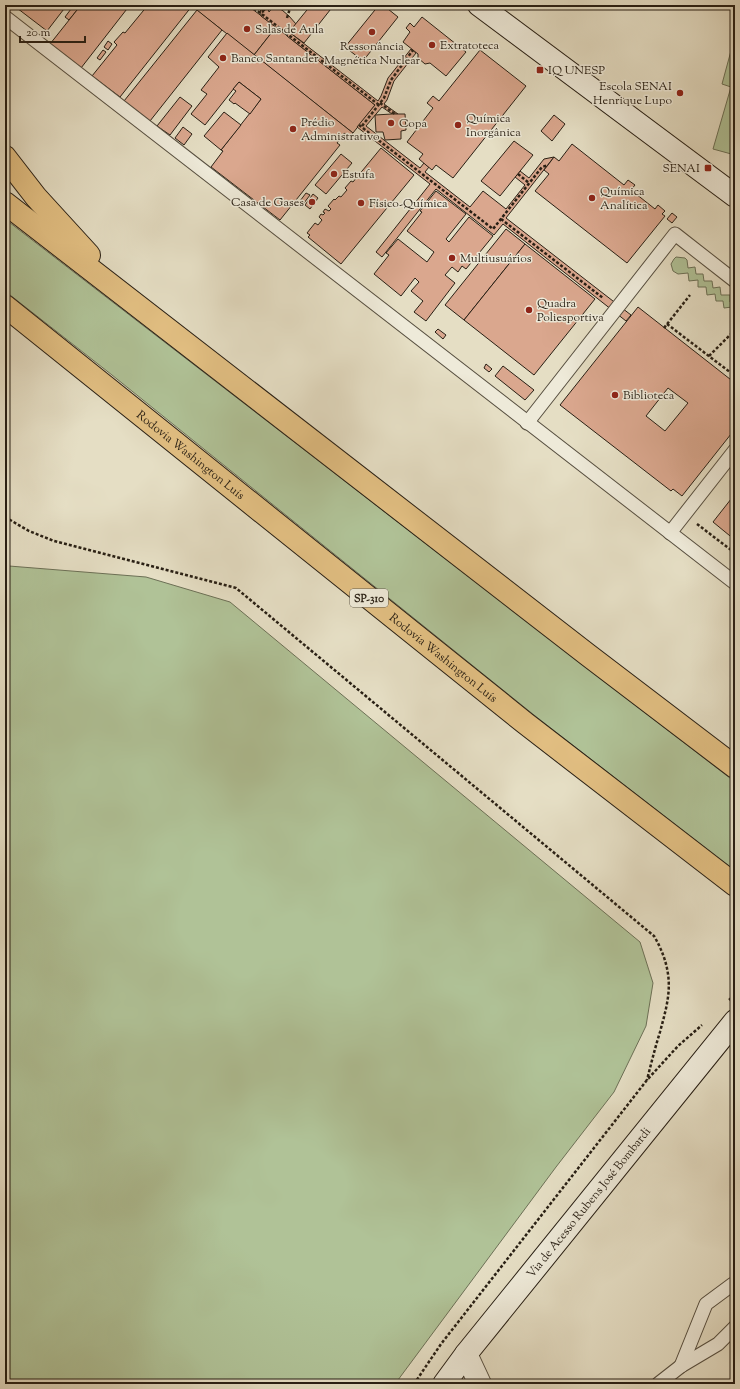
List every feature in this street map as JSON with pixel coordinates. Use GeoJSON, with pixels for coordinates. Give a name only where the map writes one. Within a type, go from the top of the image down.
{"type":"FeatureCollection","features":[{"type":"Feature","properties":{"kind":"highway"},"geometry":{"type":"LineString","coordinates":[[5,157],[36,197],[103,271],[251,394]]}},
{"type":"Feature","properties":{"kind":"highway"},"geometry":{"type":"LineString","coordinates":[[5,203],[588,655],[735,767]]}},
{"type":"Feature","properties":{"kind":"highway","name":"Rodovia Washington Luís"},"geometry":{"type":"LineString","coordinates":[[5,306],[519,718],[735,885]]}},
{"type":"Feature","properties":{"kind":"main road"},"geometry":{"type":"LineString","coordinates":[[479,5],[735,196]]}},
{"type":"Feature","properties":{"kind":"main road","name":"Via de Acesso Rubens José Bombardi"},"geometry":{"type":"LineString","coordinates":[[444,1384],[729,1013]]}},
{"type":"Feature","properties":{"kind":"main road"},"geometry":{"type":"LineString","coordinates":[[466,1354],[480,1384]]}},
{"type":"Feature","properties":{"kind":"lane"},"geometry":{"type":"LineString","coordinates":[[5,17],[735,583]]}},
{"type":"Feature","properties":{"kind":"lane"},"geometry":{"type":"LineString","coordinates":[[528,423],[675,234],[735,281]]}},
{"type":"Feature","properties":{"kind":"lane"},"geometry":{"type":"LineString","coordinates":[[670,533],[735,450]]}},
{"type":"Feature","properties":{"kind":"lane"},"geometry":{"type":"LineString","coordinates":[[681,1366],[706,1304],[733,1284],[735,1285]]}},
{"type":"Feature","properties":{"kind":"lane"},"geometry":{"type":"LineString","coordinates":[[658,1384],[681,1366],[718,1344],[735,1326]]}},
{"type":"Feature","properties":{"kind":"path"},"geometry":{"type":"LineString","coordinates":[[250,5],[379,104],[395,114]]}},
{"type":"Feature","properties":{"kind":"path"},"geometry":{"type":"LineString","coordinates":[[261,5],[264,16]]}},
{"type":"Feature","properties":{"kind":"path"},"geometry":{"type":"LineString","coordinates":[[264,5],[264,16]]}},
{"type":"Feature","properties":{"kind":"path"},"geometry":{"type":"LineString","coordinates":[[287,18],[291,5]]}},
{"type":"Feature","properties":{"kind":"path"},"geometry":{"type":"LineString","coordinates":[[413,50],[391,80],[384,98],[360,126],[493,229],[542,166],[548,165]]}},
{"type":"Feature","properties":{"kind":"path"},"geometry":{"type":"LineString","coordinates":[[518,174],[529,183]]}},
{"type":"Feature","properties":{"kind":"path"},"geometry":{"type":"LineString","coordinates":[[501,219],[617,308]]}},
{"type":"Feature","properties":{"kind":"path"},"geometry":{"type":"LineString","coordinates":[[664,328],[690,295]]}},
{"type":"Feature","properties":{"kind":"path"},"geometry":{"type":"LineString","coordinates":[[667,324],[735,376]]}},
{"type":"Feature","properties":{"kind":"path"},"geometry":{"type":"LineString","coordinates":[[709,356],[735,330]]}},
{"type":"Feature","properties":{"kind":"path"},"geometry":{"type":"LineString","coordinates":[[684,514],[735,553]]}},
{"type":"Feature","properties":{"kind":"path"},"geometry":{"type":"LineString","coordinates":[[5,517],[29,531],[54,541],[236,588],[654,936],[661,948],[665,961],[669,989],[667,1003],[647,1080]]}},
{"type":"Feature","properties":{"kind":"path"},"geometry":{"type":"LineString","coordinates":[[729,1013],[735,995]]}},
{"type":"Feature","properties":{"kind":"path"},"geometry":{"type":"LineString","coordinates":[[414,1384],[441,1344],[647,1080],[678,1046],[706,1020]]}},
{"type":"Feature","properties":{"kind":"green space"},"geometry":{"type":"Polygon","coordinates":[[[735,36],[735,155],[713,149],[731,87],[722,84],[735,36]]]}},
{"type":"Feature","properties":{"kind":"green space"},"geometry":{"type":"Polygon","coordinates":[[[5,219],[735,782],[735,871],[534,715],[112,375],[5,291],[5,219]]]}},
{"type":"Feature","properties":{"kind":"green space"},"geometry":{"type":"Polygon","coordinates":[[[676,257],[685,258],[687,260],[688,268],[695,267],[696,274],[703,274],[704,281],[712,281],[713,288],[720,287],[721,295],[730,295],[730,302],[735,301],[735,315],[732,307],[724,308],[723,301],[716,301],[715,294],[707,295],[706,287],[698,287],[698,280],[689,281],[688,273],[678,274],[673,271],[671,264],[676,257]]]}},
{"type":"Feature","properties":{"kind":"green space"},"geometry":{"type":"Polygon","coordinates":[[[9,566],[146,577],[230,602],[640,942],[653,983],[646,1026],[614,1092],[556,1167],[395,1384],[5,1384],[5,567],[9,566]]]}},
{"type":"Feature","properties":{"kind":"building"},"geometry":{"type":"Polygon","coordinates":[[[13,5],[67,5],[47,31],[13,5]]]}},
{"type":"Feature","properties":{"kind":"building"},"geometry":{"type":"Polygon","coordinates":[[[74,5],[81,5],[69,20],[65,17],[74,5]]]}},
{"type":"Feature","properties":{"kind":"building"},"geometry":{"type":"Polygon","coordinates":[[[81,5],[130,5],[81,68],[50,44],[81,5]]]}},
{"type":"Feature","properties":{"kind":"building"},"geometry":{"type":"Polygon","coordinates":[[[148,5],[192,6],[120,97],[92,76],[117,45],[114,42],[123,32],[125,33],[148,5]]]}},
{"type":"Feature","properties":{"kind":"building","name":"Salas de Aula"},"geometry":{"type":"Polygon","coordinates":[[[190,5],[247,5],[276,27],[254,55],[190,5]]]}},
{"type":"Feature","properties":{"kind":"building"},"geometry":{"type":"Polygon","coordinates":[[[260,5],[267,5],[269,12],[273,7],[282,10],[296,24],[287,36],[261,16],[260,5]]]}},
{"type":"Feature","properties":{"kind":"building"},"geometry":{"type":"Polygon","coordinates":[[[311,5],[334,5],[304,43],[289,32],[311,5]]]}},
{"type":"Feature","properties":{"kind":"building","name":"Ressonância Magnética Nuclear"},"geometry":{"type":"Polygon","coordinates":[[[379,5],[383,5],[398,17],[363,61],[345,47],[379,5]]]}},
{"type":"Feature","properties":{"kind":"building"},"geometry":{"type":"Polygon","coordinates":[[[197,10],[222,30],[150,121],[124,101],[197,10]]]}},
{"type":"Feature","properties":{"kind":"building","name":"Extratoteca"},"geometry":{"type":"Polygon","coordinates":[[[422,17],[466,52],[446,76],[430,63],[425,64],[418,58],[418,54],[403,42],[410,32],[406,28],[410,23],[414,27],[422,17]]]}},
{"type":"Feature","properties":{"kind":"building"},"geometry":{"type":"Polygon","coordinates":[[[276,27],[375,105],[353,133],[254,55],[276,27]]]}},
{"type":"Feature","properties":{"kind":"building"},"geometry":{"type":"Polygon","coordinates":[[[289,32],[378,101],[388,78],[411,49],[416,53],[394,81],[384,104],[398,114],[392,114],[382,107],[366,126],[420,168],[424,163],[429,167],[425,172],[470,207],[483,191],[506,209],[525,185],[515,177],[520,171],[529,178],[544,159],[554,157],[506,218],[631,315],[626,321],[503,224],[494,235],[436,189],[382,257],[376,252],[430,184],[357,127],[375,105],[287,36],[289,32]]]}},
{"type":"Feature","properties":{"kind":"building","name":"Prédio Administrativo"},"geometry":{"type":"Polygon","coordinates":[[[227,33],[353,133],[349,137],[344,133],[337,143],[340,145],[280,220],[211,167],[223,151],[221,150],[261,99],[239,82],[205,125],[191,114],[207,94],[201,90],[219,67],[208,57],[227,33]]]}},
{"type":"Feature","properties":{"kind":"building"},"geometry":{"type":"Polygon","coordinates":[[[108,41],[112,44],[108,50],[104,47],[108,41]]]}},
{"type":"Feature","properties":{"kind":"building"},"geometry":{"type":"Polygon","coordinates":[[[103,50],[106,52],[100,60],[97,58],[103,50]]]}},
{"type":"Feature","properties":{"kind":"building","name":"Química Inorgânica"},"geometry":{"type":"Polygon","coordinates":[[[480,50],[526,86],[453,178],[436,165],[432,170],[419,159],[423,154],[407,142],[433,108],[427,103],[433,96],[439,101],[480,50]]]}},
{"type":"Feature","properties":{"kind":"building"},"geometry":{"type":"Polygon","coordinates":[[[239,82],[261,99],[250,114],[229,100],[236,91],[233,89],[239,82]]]}},
{"type":"Feature","properties":{"kind":"building"},"geometry":{"type":"Polygon","coordinates":[[[180,97],[192,106],[170,135],[157,126],[180,97]]]}},
{"type":"Feature","properties":{"kind":"building"},"geometry":{"type":"Polygon","coordinates":[[[224,112],[241,125],[221,150],[204,136],[224,112]]]}},
{"type":"Feature","properties":{"kind":"building","name":"Copa"},"geometry":{"type":"Polygon","coordinates":[[[405,114],[406,130],[401,131],[401,139],[385,140],[383,132],[376,132],[375,115],[405,114]]]}},
{"type":"Feature","properties":{"kind":"building"},"geometry":{"type":"Polygon","coordinates":[[[554,115],[565,124],[552,141],[541,131],[554,115]]]}},
{"type":"Feature","properties":{"kind":"building"},"geometry":{"type":"Polygon","coordinates":[[[183,127],[192,134],[184,145],[175,138],[183,127]]]}},
{"type":"Feature","properties":{"kind":"building"},"geometry":{"type":"Polygon","coordinates":[[[514,141],[533,155],[500,196],[481,181],[514,141]]]}},
{"type":"Feature","properties":{"kind":"building","name":"Química Analítica"},"geometry":{"type":"Polygon","coordinates":[[[572,144],[624,185],[628,180],[635,185],[631,190],[655,209],[658,205],[665,211],[662,214],[665,216],[627,263],[535,191],[549,174],[544,170],[554,157],[559,161],[572,144]]]}},
{"type":"Feature","properties":{"kind":"building","name":"Físico-Química"},"geometry":{"type":"Polygon","coordinates":[[[381,148],[414,175],[341,264],[308,237],[310,235],[307,233],[315,223],[318,225],[322,220],[319,217],[321,214],[323,215],[325,213],[323,212],[325,209],[329,211],[331,209],[328,206],[334,199],[335,200],[339,196],[341,197],[347,190],[345,188],[351,181],[353,182],[381,148]]]}},
{"type":"Feature","properties":{"kind":"building","name":"Estufa"},"geometry":{"type":"Polygon","coordinates":[[[341,154],[352,163],[326,194],[315,185],[341,154]]]}},
{"type":"Feature","properties":{"kind":"building","name":"Multiusuários"},"geometry":{"type":"Polygon","coordinates":[[[436,191],[466,214],[446,239],[449,242],[469,217],[493,236],[466,269],[462,266],[458,272],[452,267],[445,275],[455,283],[426,321],[414,312],[423,301],[411,291],[419,282],[415,278],[401,296],[374,274],[389,255],[386,253],[398,239],[427,262],[434,252],[407,231],[422,212],[420,211],[436,191]]]}},
{"type":"Feature","properties":{"kind":"building","name":"Casa de Gases"},"geometry":{"type":"Polygon","coordinates":[[[306,193],[310,195],[304,203],[300,201],[306,193]]]}},
{"type":"Feature","properties":{"kind":"building","name":"Casa de Gases"},"geometry":{"type":"Polygon","coordinates":[[[313,194],[318,198],[310,209],[305,205],[313,194]]]}},
{"type":"Feature","properties":{"kind":"building"},"geometry":{"type":"Polygon","coordinates":[[[672,213],[677,217],[672,223],[667,219],[672,213]]]}},
{"type":"Feature","properties":{"kind":"building"},"geometry":{"type":"Polygon","coordinates":[[[506,229],[525,244],[464,320],[445,305],[506,229]]]}},
{"type":"Feature","properties":{"kind":"building","name":"Quadra Poliesportiva"},"geometry":{"type":"Polygon","coordinates":[[[525,244],[595,299],[534,375],[464,320],[525,244]]]}},
{"type":"Feature","properties":{"kind":"building","name":"Biblioteca"},"geometry":{"type":"Polygon","coordinates":[[[638,307],[735,383],[735,429],[682,496],[673,489],[671,491],[560,405],[638,307]],[[668,388],[646,416],[665,431],[688,403],[668,388]]]}},
{"type":"Feature","properties":{"kind":"building"},"geometry":{"type":"Polygon","coordinates":[[[438,329],[446,335],[443,339],[435,332],[438,329]]]}},
{"type":"Feature","properties":{"kind":"building"},"geometry":{"type":"Polygon","coordinates":[[[486,364],[492,369],[489,372],[484,368],[486,364]]]}},
{"type":"Feature","properties":{"kind":"building"},"geometry":{"type":"Polygon","coordinates":[[[503,366],[534,390],[525,400],[495,376],[503,366]]]}},
{"type":"Feature","properties":{"kind":"building"},"geometry":{"type":"Polygon","coordinates":[[[735,494],[735,540],[713,522],[735,494]]]}},
{"type":"Feature","properties":{"kind":"place","name":"Salas de Aula"},"geometry":{"type":"Point","coordinates":[247,29]}},
{"type":"Feature","properties":{"kind":"place","name":"Ressonância Magnética Nuclear"},"geometry":{"type":"Point","coordinates":[372,32]}},
{"type":"Feature","properties":{"kind":"place","name":"Extratoteca"},"geometry":{"type":"Point","coordinates":[432,45]}},
{"type":"Feature","properties":{"kind":"place","name":"Banco Santander"},"geometry":{"type":"Point","coordinates":[223,58]}},
{"type":"Feature","properties":{"kind":"place","name":"IQ UNESP"},"geometry":{"type":"Point","coordinates":[540,70]}},
{"type":"Feature","properties":{"kind":"place","name":"Escola SENAI Henrique Lupo"},"geometry":{"type":"Point","coordinates":[680,93]}},
{"type":"Feature","properties":{"kind":"place","name":"Copa"},"geometry":{"type":"Point","coordinates":[391,123]}},
{"type":"Feature","properties":{"kind":"place","name":"Química Inorgânica"},"geometry":{"type":"Point","coordinates":[458,125]}},
{"type":"Feature","properties":{"kind":"place","name":"Prédio Administrativo"},"geometry":{"type":"Point","coordinates":[293,129]}},
{"type":"Feature","properties":{"kind":"place","name":"SENAI"},"geometry":{"type":"Point","coordinates":[708,168]}},
{"type":"Feature","properties":{"kind":"place","name":"Estufa"},"geometry":{"type":"Point","coordinates":[334,174]}},
{"type":"Feature","properties":{"kind":"place","name":"Química Analítica"},"geometry":{"type":"Point","coordinates":[592,198]}},
{"type":"Feature","properties":{"kind":"place","name":"Casa de Gases"},"geometry":{"type":"Point","coordinates":[312,202]}},
{"type":"Feature","properties":{"kind":"place","name":"Físico-Química"},"geometry":{"type":"Point","coordinates":[361,203]}},
{"type":"Feature","properties":{"kind":"place","name":"Multiusuários"},"geometry":{"type":"Point","coordinates":[452,258]}},
{"type":"Feature","properties":{"kind":"place","name":"Quadra Poliesportiva"},"geometry":{"type":"Point","coordinates":[529,310]}},
{"type":"Feature","properties":{"kind":"place","name":"Biblioteca"},"geometry":{"type":"Point","coordinates":[615,395]}}]}
